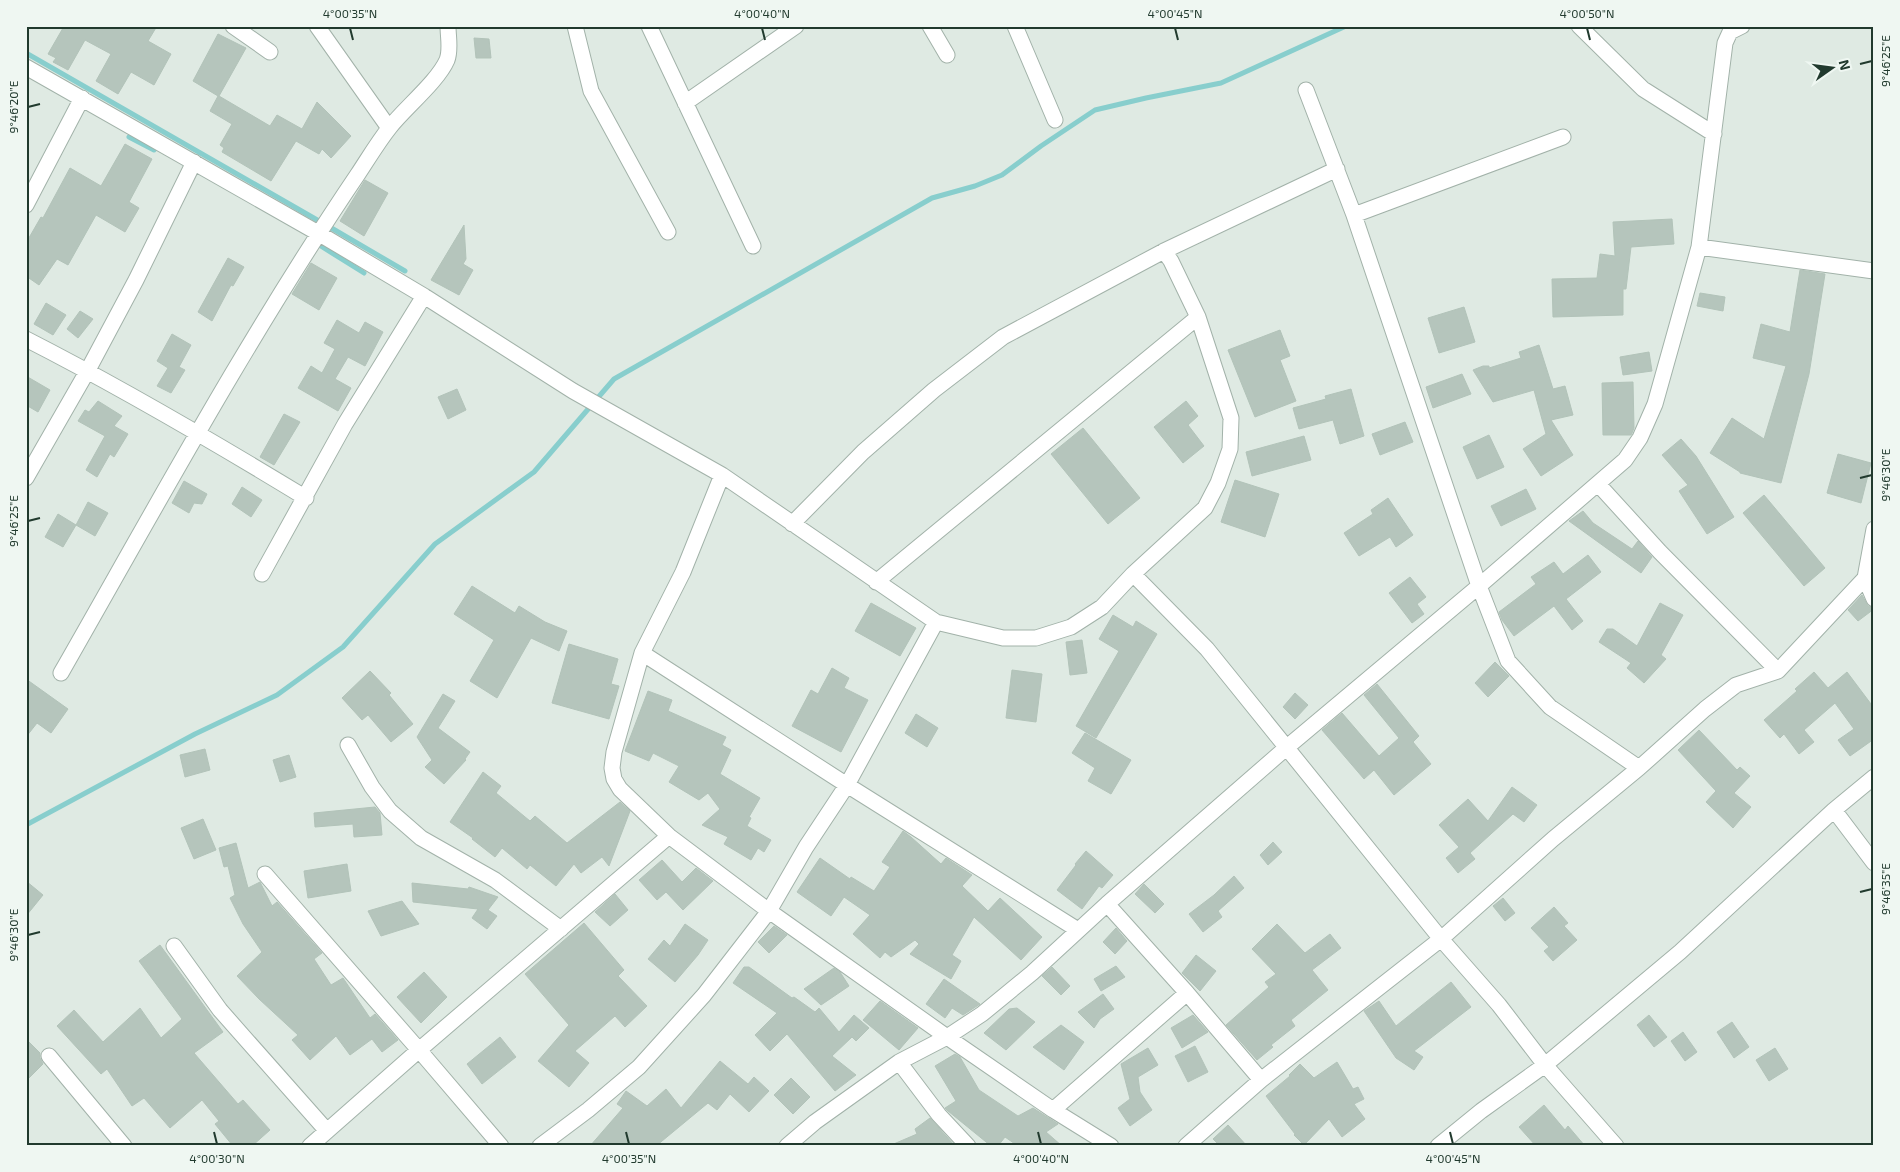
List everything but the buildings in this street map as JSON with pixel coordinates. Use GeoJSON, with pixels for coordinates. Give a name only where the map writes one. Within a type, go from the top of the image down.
{"type":"FeatureCollection","features":[{"type":"Feature","properties":{"kind":"street"},"geometry":{"type":"LineString","coordinates":[[233,26],[270,52]]}},
{"type":"Feature","properties":{"kind":"street"},"geometry":{"type":"LineString","coordinates":[[317,26],[389,128]]}},
{"type":"Feature","properties":{"kind":"street"},"geometry":{"type":"LineString","coordinates":[[61,672],[197,432],[318,233],[389,128],[444,66],[449,50],[448,26]]}},
{"type":"Feature","properties":{"kind":"street"},"geometry":{"type":"LineString","coordinates":[[575,26],[591,91],[668,232]]}},
{"type":"Feature","properties":{"kind":"street"},"geometry":{"type":"LineString","coordinates":[[648,26],[753,246]]}},
{"type":"Feature","properties":{"kind":"street"},"geometry":{"type":"LineString","coordinates":[[685,104],[796,26]]}},
{"type":"Feature","properties":{"kind":"street"},"geometry":{"type":"LineString","coordinates":[[930,26],[947,55]]}},
{"type":"Feature","properties":{"kind":"street"},"geometry":{"type":"LineString","coordinates":[[1015,26],[1055,120]]}},
{"type":"Feature","properties":{"kind":"street"},"geometry":{"type":"LineString","coordinates":[[1579,26],[1643,89],[1714,134]]}},
{"type":"Feature","properties":{"kind":"street"},"geometry":{"type":"LineString","coordinates":[[787,1146],[815,1122],[899,1062],[947,1037],[982,1014],[1032,973],[1107,904],[1286,748],[1480,586],[1626,460],[1640,438],[1654,404],[1699,247],[1725,44],[1730,32],[1742,26]]}},
{"type":"Feature","properties":{"kind":"street"},"geometry":{"type":"LineString","coordinates":[[26,67],[318,233],[424,296],[573,391],[722,475],[936,622],[1003,638],[1036,638],[1071,627],[1102,608],[1133,574],[1205,508],[1218,483],[1230,449],[1230,418],[1198,317],[1171,261],[1164,251]]}},
{"type":"Feature","properties":{"kind":"street"},"geometry":{"type":"LineString","coordinates":[[1306,90],[1354,215],[1480,586],[1508,661],[1550,707],[1640,768]]}},
{"type":"Feature","properties":{"kind":"street"},"geometry":{"type":"LineString","coordinates":[[26,205],[82,98]]}},
{"type":"Feature","properties":{"kind":"street"},"geometry":{"type":"LineString","coordinates":[[1354,215],[1563,136]]}},
{"type":"Feature","properties":{"kind":"street"},"geometry":{"type":"LineString","coordinates":[[26,478],[88,370],[136,280],[194,162]]}},
{"type":"Feature","properties":{"kind":"street"},"geometry":{"type":"LineString","coordinates":[[792,524],[864,452],[934,390],[1003,337],[1164,251],[1337,169]]}},
{"type":"Feature","properties":{"kind":"street"},"geometry":{"type":"LineString","coordinates":[[1699,247],[1874,271]]}},
{"type":"Feature","properties":{"kind":"street"},"geometry":{"type":"LineString","coordinates":[[262,574],[306,498],[345,424],[424,296]]}},
{"type":"Feature","properties":{"kind":"street"},"geometry":{"type":"LineString","coordinates":[[876,582],[1198,317]]}},
{"type":"Feature","properties":{"kind":"street"},"geometry":{"type":"LineString","coordinates":[[26,339],[88,370],[197,432],[306,498]]}},
{"type":"Feature","properties":{"kind":"street"},"geometry":{"type":"LineString","coordinates":[[722,475],[683,572],[642,653],[614,752],[614,779],[620,789],[669,836],[769,911],[1053,1110],[1111,1146]]}},
{"type":"Feature","properties":{"kind":"street"},"geometry":{"type":"LineString","coordinates":[[1598,484],[1660,552],[1778,671]]}},
{"type":"Feature","properties":{"kind":"street"},"geometry":{"type":"LineString","coordinates":[[1186,1146],[1261,1080],[1441,940],[1553,839],[1640,768],[1706,708],[1736,685],[1778,671],[1865,578],[1874,529]]}},
{"type":"Feature","properties":{"kind":"street"},"geometry":{"type":"LineString","coordinates":[[1133,574],[1207,649],[1441,940],[1499,1005],[1545,1065],[1616,1146]]}},
{"type":"Feature","properties":{"kind":"street"},"geometry":{"type":"LineString","coordinates":[[1865,578],[1874,599]]}},
{"type":"Feature","properties":{"kind":"street"},"geometry":{"type":"LineString","coordinates":[[540,1146],[588,1110],[639,1067],[704,995],[769,911],[806,847],[846,785],[936,622]]}},
{"type":"Feature","properties":{"kind":"street"},"geometry":{"type":"LineString","coordinates":[[642,653],[846,785],[1078,930]]}},
{"type":"Feature","properties":{"kind":"street"},"geometry":{"type":"LineString","coordinates":[[348,744],[372,787],[390,811],[415,833],[495,880],[561,929]]}},
{"type":"Feature","properties":{"kind":"street"},"geometry":{"type":"LineString","coordinates":[[1438,1146],[1481,1111],[1545,1065],[1680,952],[1834,810],[1874,778]]}},
{"type":"Feature","properties":{"kind":"street"},"geometry":{"type":"LineString","coordinates":[[1834,810],[1874,863]]}},
{"type":"Feature","properties":{"kind":"street"},"geometry":{"type":"LineString","coordinates":[[310,1146],[669,836]]}},
{"type":"Feature","properties":{"kind":"street"},"geometry":{"type":"LineString","coordinates":[[265,874],[501,1146]]}},
{"type":"Feature","properties":{"kind":"street"},"geometry":{"type":"LineString","coordinates":[[1107,904],[1187,993],[1261,1080]]}},
{"type":"Feature","properties":{"kind":"street"},"geometry":{"type":"LineString","coordinates":[[174,946],[220,1010],[327,1132]]}},
{"type":"Feature","properties":{"kind":"street"},"geometry":{"type":"LineString","coordinates":[[1053,1110],[1187,993]]}},
{"type":"Feature","properties":{"kind":"street"},"geometry":{"type":"LineString","coordinates":[[49,1056],[124,1146]]}},
{"type":"Feature","properties":{"kind":"street"},"geometry":{"type":"LineString","coordinates":[[899,1062],[940,1115],[968,1146]]}},
{"type":"Feature","properties":{"kind":"waterway"},"geometry":{"type":"LineString","coordinates":[[26,825],[195,734],[277,695],[343,647],[435,544],[534,472],[614,379],[932,198],[975,186],[1002,175],[1095,110],[1221,83],[1346,26]]}},
{"type":"Feature","properties":{"kind":"waterway"},"geometry":{"type":"LineString","coordinates":[[26,53],[319,221]]}},
{"type":"Feature","properties":{"kind":"waterway"},"geometry":{"type":"LineString","coordinates":[[129,137],[154,150]]}},
{"type":"Feature","properties":{"kind":"waterway"},"geometry":{"type":"LineString","coordinates":[[328,226],[405,271]]}},
{"type":"Feature","properties":{"kind":"waterway"},"geometry":{"type":"LineString","coordinates":[[316,243],[364,273]]}}]}
